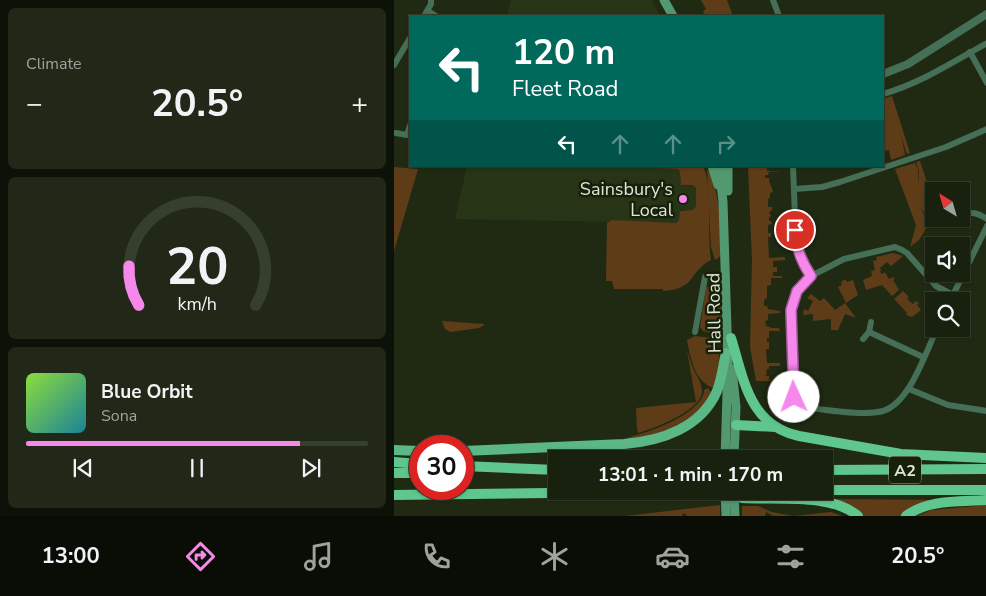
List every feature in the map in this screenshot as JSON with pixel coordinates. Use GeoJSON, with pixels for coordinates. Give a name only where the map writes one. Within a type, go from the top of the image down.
{"type":"FeatureCollection","features":[{"type":"Feature","properties":{"kind":"highway"},"geometry":{"type":"LineString","coordinates":[[731,338],[747,394],[760,413],[776,427],[794,435],[894,453],[986,458]]}},
{"type":"Feature","properties":{"kind":"highway"},"geometry":{"type":"LineString","coordinates":[[736,425],[776,427]]}},
{"type":"Feature","properties":{"kind":"highway"},"geometry":{"type":"LineString","coordinates":[[394,463],[409,464]]}},
{"type":"Feature","properties":{"kind":"highway"},"geometry":{"type":"LineString","coordinates":[[474,467],[548,471]]}},
{"type":"Feature","properties":{"kind":"highway","name":"A2"},"geometry":{"type":"LineString","coordinates":[[833,470],[986,469]]}},
{"type":"Feature","properties":{"kind":"highway"},"geometry":{"type":"LineString","coordinates":[[474,472],[548,471]]}},
{"type":"Feature","properties":{"kind":"highway"},"geometry":{"type":"LineString","coordinates":[[394,473],[409,473]]}},
{"type":"Feature","properties":{"kind":"highway","name":"A2"},"geometry":{"type":"LineString","coordinates":[[833,490],[986,490]]}},
{"type":"Feature","properties":{"kind":"highway"},"geometry":{"type":"LineString","coordinates":[[394,495],[548,494]]}},
{"type":"Feature","properties":{"kind":"highway"},"geometry":{"type":"LineString","coordinates":[[804,500],[830,502],[845,507],[858,516]]}},
{"type":"Feature","properties":{"kind":"highway"},"geometry":{"type":"LineString","coordinates":[[906,516],[919,508],[931,504],[986,500]]}},
{"type":"Feature","properties":{"kind":"main road"},"geometry":{"type":"LineString","coordinates":[[664,0],[672,15]]}},
{"type":"Feature","properties":{"kind":"main road","name":"Hall Road"},"geometry":{"type":"LineString","coordinates":[[712,167],[716,183],[723,191]]}},
{"type":"Feature","properties":{"kind":"main road","name":"Hall Road"},"geometry":{"type":"LineString","coordinates":[[719,167],[723,191],[726,353],[728,361],[729,440],[727,450]]}},
{"type":"Feature","properties":{"kind":"main road","name":"Hall Road"},"geometry":{"type":"LineString","coordinates":[[728,167],[731,338],[736,425],[729,440],[732,450]]}},
{"type":"Feature","properties":{"kind":"main road"},"geometry":{"type":"LineString","coordinates":[[474,451],[632,444],[672,434],[695,420],[709,405],[718,388],[726,353]]}},
{"type":"Feature","properties":{"kind":"main road"},"geometry":{"type":"LineString","coordinates":[[394,450],[409,451]]}},
{"type":"Feature","properties":{"kind":"main road"},"geometry":{"type":"LineString","coordinates":[[723,500],[726,516]]}},
{"type":"Feature","properties":{"kind":"main road"},"geometry":{"type":"LineString","coordinates":[[735,516],[737,500]]}},
{"type":"Feature","properties":{"kind":"street"},"geometry":{"type":"LineString","coordinates":[[426,14],[431,0]]}},
{"type":"Feature","properties":{"kind":"street"},"geometry":{"type":"LineString","coordinates":[[773,0],[779,15]]}},
{"type":"Feature","properties":{"kind":"street"},"geometry":{"type":"LineString","coordinates":[[884,74],[908,64],[986,14]]}},
{"type":"Feature","properties":{"kind":"street"},"geometry":{"type":"LineString","coordinates":[[394,65],[409,40]]}},
{"type":"Feature","properties":{"kind":"street"},"geometry":{"type":"LineString","coordinates":[[884,94],[920,81],[986,43]]}},
{"type":"Feature","properties":{"kind":"street"},"geometry":{"type":"LineString","coordinates":[[970,52],[986,83]]}},
{"type":"Feature","properties":{"kind":"street"},"geometry":{"type":"LineString","coordinates":[[396,133],[407,135],[409,128]]}},
{"type":"Feature","properties":{"kind":"street"},"geometry":{"type":"LineString","coordinates":[[794,189],[840,182],[953,144],[986,129]]}},
{"type":"Feature","properties":{"kind":"street"},"geometry":{"type":"LineString","coordinates":[[793,167],[796,243],[802,263],[811,276]]}},
{"type":"Feature","properties":{"kind":"street"},"geometry":{"type":"LineString","coordinates":[[970,212],[977,213],[986,219]]}},
{"type":"Feature","properties":{"kind":"street"},"geometry":{"type":"LineString","coordinates":[[954,292],[986,226]]}},
{"type":"Feature","properties":{"kind":"street"},"geometry":{"type":"LineString","coordinates":[[933,337],[908,389],[893,406],[877,412],[809,408],[798,404],[793,396],[791,310],[797,291],[811,276],[847,258],[895,247],[907,253],[943,292]]}},
{"type":"Feature","properties":{"kind":"street"},"geometry":{"type":"LineString","coordinates":[[695,332],[705,277]]}},
{"type":"Feature","properties":{"kind":"street"},"geometry":{"type":"LineString","coordinates":[[863,339],[869,332],[871,322]]}},
{"type":"Feature","properties":{"kind":"street"},"geometry":{"type":"LineString","coordinates":[[869,332],[923,357]]}},
{"type":"Feature","properties":{"kind":"street"},"geometry":{"type":"LineString","coordinates":[[908,389],[948,405],[986,411]]}},
{"type":"Feature","properties":{"kind":"shaded area"},"geometry":{"type":"Polygon","coordinates":[[[511,0],[652,0],[660,15],[507,15],[511,0]]]}},
{"type":"Feature","properties":{"kind":"shaded area"},"geometry":{"type":"Polygon","coordinates":[[[701,0],[727,0],[733,15],[705,15],[703,11],[706,9],[701,0]]]}},
{"type":"Feature","properties":{"kind":"shaded area"},"geometry":{"type":"Polygon","coordinates":[[[892,96],[910,153],[906,152],[901,135],[905,155],[891,160],[889,150],[885,151],[884,149],[884,99],[892,96]]]}},
{"type":"Feature","properties":{"kind":"shaded area"},"geometry":{"type":"Polygon","coordinates":[[[920,161],[927,182],[925,182],[925,215],[920,206],[925,218],[926,228],[919,240],[910,247],[916,225],[895,169],[915,163],[918,169],[919,186],[919,171],[916,162],[920,161]]]}},
{"type":"Feature","properties":{"kind":"shaded area"},"geometry":{"type":"Polygon","coordinates":[[[394,167],[418,169],[394,251],[394,167]]]}},
{"type":"Feature","properties":{"kind":"shaded area"},"geometry":{"type":"Polygon","coordinates":[[[467,167],[678,167],[681,185],[695,186],[697,203],[696,208],[693,210],[680,210],[679,220],[676,223],[455,219],[467,167]]]}},
{"type":"Feature","properties":{"kind":"shaded area"},"geometry":{"type":"Polygon","coordinates":[[[641,167],[703,167],[709,198],[711,260],[687,283],[674,290],[614,289],[612,281],[606,281],[607,223],[612,220],[676,223],[679,220],[680,211],[692,210],[696,207],[696,188],[693,185],[681,185],[678,169],[641,167]]]}},
{"type":"Feature","properties":{"kind":"shaded area"},"geometry":{"type":"Polygon","coordinates":[[[748,167],[768,167],[767,171],[783,172],[769,172],[768,175],[765,175],[765,178],[769,178],[773,192],[770,193],[770,198],[768,199],[768,207],[772,207],[772,210],[769,212],[771,216],[769,221],[772,224],[768,225],[768,233],[771,233],[771,237],[768,237],[769,258],[785,257],[785,260],[773,261],[773,267],[777,267],[777,272],[773,272],[773,276],[782,276],[782,278],[771,278],[771,285],[767,286],[767,298],[764,300],[764,306],[767,306],[768,309],[780,311],[780,313],[768,314],[768,320],[765,321],[766,326],[779,328],[780,331],[769,331],[769,338],[767,338],[769,349],[766,349],[767,363],[780,363],[780,366],[769,366],[769,369],[767,369],[766,376],[769,376],[769,380],[773,381],[756,381],[750,347],[752,260],[748,167]]]}},
{"type":"Feature","properties":{"kind":"shaded area"},"geometry":{"type":"Polygon","coordinates":[[[707,170],[711,171],[718,201],[722,237],[721,254],[715,260],[711,247],[707,170]]]}},
{"type":"Feature","properties":{"kind":"shaded area"},"geometry":{"type":"Polygon","coordinates":[[[893,253],[903,256],[891,266],[887,262],[880,268],[880,272],[882,274],[885,272],[889,279],[893,277],[899,290],[892,296],[882,285],[866,290],[863,280],[872,276],[871,271],[875,270],[873,261],[877,260],[876,257],[893,253]]]}},
{"type":"Feature","properties":{"kind":"shaded area"},"geometry":{"type":"Polygon","coordinates":[[[844,280],[847,282],[853,280],[858,295],[846,303],[838,287],[842,285],[841,282],[844,280]]]}},
{"type":"Feature","properties":{"kind":"shaded area"},"geometry":{"type":"Polygon","coordinates":[[[710,284],[721,284],[722,286],[721,329],[715,334],[703,331],[700,327],[706,288],[710,284]]]}},
{"type":"Feature","properties":{"kind":"shaded area"},"geometry":{"type":"Polygon","coordinates":[[[903,291],[909,297],[907,299],[913,304],[916,301],[919,303],[917,305],[921,310],[912,317],[906,315],[907,313],[894,299],[903,291]]]}},
{"type":"Feature","properties":{"kind":"shaded area"},"geometry":{"type":"Polygon","coordinates":[[[811,294],[820,301],[824,298],[835,310],[845,303],[856,318],[845,314],[838,330],[831,330],[831,319],[813,321],[813,314],[803,315],[804,309],[808,311],[813,301],[807,298],[811,294]]]}},
{"type":"Feature","properties":{"kind":"shaded area"},"geometry":{"type":"Polygon","coordinates":[[[442,321],[484,325],[479,328],[451,332],[445,329],[442,321]]]}},
{"type":"Feature","properties":{"kind":"shaded area"},"geometry":{"type":"Polygon","coordinates":[[[695,336],[711,338],[718,349],[719,369],[715,389],[702,381],[695,369],[687,340],[695,336]]]}},
{"type":"Feature","properties":{"kind":"shaded area"},"geometry":{"type":"Polygon","coordinates":[[[687,350],[701,384],[700,398],[695,405],[676,418],[638,433],[636,408],[696,402],[687,350]]]}},
{"type":"Feature","properties":{"kind":"shaded area"},"geometry":{"type":"Polygon","coordinates":[[[708,388],[713,395],[686,423],[652,436],[625,439],[659,428],[684,415],[698,403],[704,390],[708,388]]]}},
{"type":"Feature","properties":{"kind":"shaded area"},"geometry":{"type":"Polygon","coordinates":[[[832,500],[944,500],[903,516],[861,516],[832,500]]]}},
{"type":"Feature","properties":{"kind":"shaded area"},"geometry":{"type":"Polygon","coordinates":[[[720,505],[720,516],[687,516],[684,513],[682,516],[625,516],[720,505]]]}},
{"type":"Feature","properties":{"kind":"shaded area"},"geometry":{"type":"Polygon","coordinates":[[[986,505],[986,516],[916,516],[932,510],[986,505]]]}},
{"type":"Feature","properties":{"kind":"shaded area"},"geometry":{"type":"Polygon","coordinates":[[[742,506],[758,506],[772,512],[793,516],[773,516],[766,512],[765,516],[742,516],[742,506]]]}},
{"type":"Feature","properties":{"kind":"shaded area"},"geometry":{"type":"Polygon","coordinates":[[[831,512],[842,516],[793,516],[831,512]]]}},
{"type":"Feature","properties":{"kind":"place","name":"Sainsbury's Local"},"geometry":{"type":"Point","coordinates":[683,199]}},
{"type":"Feature","properties":{"kind":"route"},"geometry":{"type":"LineString","coordinates":[[794,397],[791,310],[797,291],[811,276],[801,261],[795,230]]}}]}
